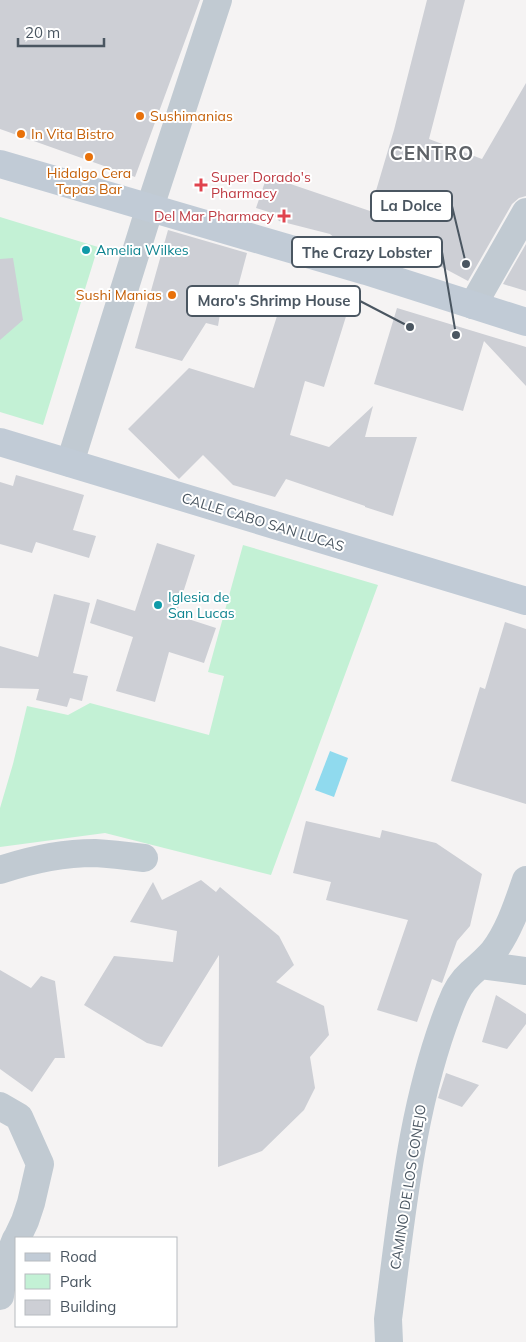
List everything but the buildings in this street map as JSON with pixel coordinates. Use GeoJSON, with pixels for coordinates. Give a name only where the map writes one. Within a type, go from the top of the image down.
{"type":"FeatureCollection","features":[{"type":"Feature","properties":{"kind":"main road"},"geometry":{"type":"LineString","coordinates":[[0,164],[150,207],[526,322]]}},
{"type":"Feature","properties":{"kind":"main road","name":"CALLE CABO SAN LUCAS"},"geometry":{"type":"LineString","coordinates":[[0,442],[526,601]]}},
{"type":"Feature","properties":{"kind":"street"},"geometry":{"type":"LineString","coordinates":[[70,463],[150,207],[218,0]]}},
{"type":"Feature","properties":{"kind":"street"},"geometry":{"type":"LineString","coordinates":[[473,305],[526,212]]}},
{"type":"Feature","properties":{"kind":"street"},"geometry":{"type":"LineString","coordinates":[[0,870],[40,860],[77,854],[112,854],[144,858]]}},
{"type":"Feature","properties":{"kind":"street","name":"CAMINO DE LOS CONEJO"},"geometry":{"type":"LineString","coordinates":[[389,1342],[388,1319],[406,1185],[422,1095],[447,1015],[456,993],[467,977],[482,965],[502,938],[511,923],[526,880]]}},
{"type":"Feature","properties":{"kind":"street"},"geometry":{"type":"LineString","coordinates":[[482,965],[526,971]]}},
{"type":"Feature","properties":{"kind":"street"},"geometry":{"type":"LineString","coordinates":[[0,1106],[20,1117],[40,1164],[31,1203],[25,1221],[17,1237]]}},
{"type":"Feature","properties":{"kind":"street"},"geometry":{"type":"LineString","coordinates":[[0,1296],[4,1269],[15,1241]]}},
{"type":"Feature","properties":{"kind":"green space"},"geometry":{"type":"Polygon","coordinates":[[[0,217],[98,247],[43,425],[0,412],[0,217]]]}},
{"type":"Feature","properties":{"kind":"green space"},"geometry":{"type":"Polygon","coordinates":[[[243,545],[378,585],[271,875],[105,833],[0,847],[0,808],[27,706],[68,715],[90,703],[209,735],[224,676],[208,672],[243,545]]]}},
{"type":"Feature","properties":{"kind":"water"},"geometry":{"type":"Polygon","coordinates":[[[330,751],[348,758],[334,797],[315,790],[330,751]]]}},
{"type":"Feature","properties":{"kind":"place","name":"Sushimanias"},"geometry":{"type":"Point","coordinates":[140,116]}},
{"type":"Feature","properties":{"kind":"place","name":"In Vita Bistro"},"geometry":{"type":"Point","coordinates":[21,134]}},
{"type":"Feature","properties":{"kind":"place","name":"Hidalgo Cera Tapas Bar"},"geometry":{"type":"Point","coordinates":[89,157]}},
{"type":"Feature","properties":{"kind":"place","name":"Super Dorado's Pharmacy"},"geometry":{"type":"Point","coordinates":[201,185]}},
{"type":"Feature","properties":{"kind":"place","name":"Del Mar Pharmacy"},"geometry":{"type":"Point","coordinates":[284,216]}},
{"type":"Feature","properties":{"kind":"place","name":"Amelia Wilkes"},"geometry":{"type":"Point","coordinates":[86,250]}},
{"type":"Feature","properties":{"kind":"place","name":"La Dolce"},"geometry":{"type":"Point","coordinates":[466,264]}},
{"type":"Feature","properties":{"kind":"place","name":"Sushi Manias"},"geometry":{"type":"Point","coordinates":[172,295]}},
{"type":"Feature","properties":{"kind":"place","name":"Maro's Shrimp House"},"geometry":{"type":"Point","coordinates":[410,327]}},
{"type":"Feature","properties":{"kind":"place","name":"The Crazy Lobster"},"geometry":{"type":"Point","coordinates":[456,335]}},
{"type":"Feature","properties":{"kind":"place","name":"Iglesia de San Lucas"},"geometry":{"type":"Point","coordinates":[158,605]}},
{"type":"Feature","properties":{"kind":"district","name":"CENTRO"},"geometry":{"type":"Point","coordinates":[432,153]}}]}
